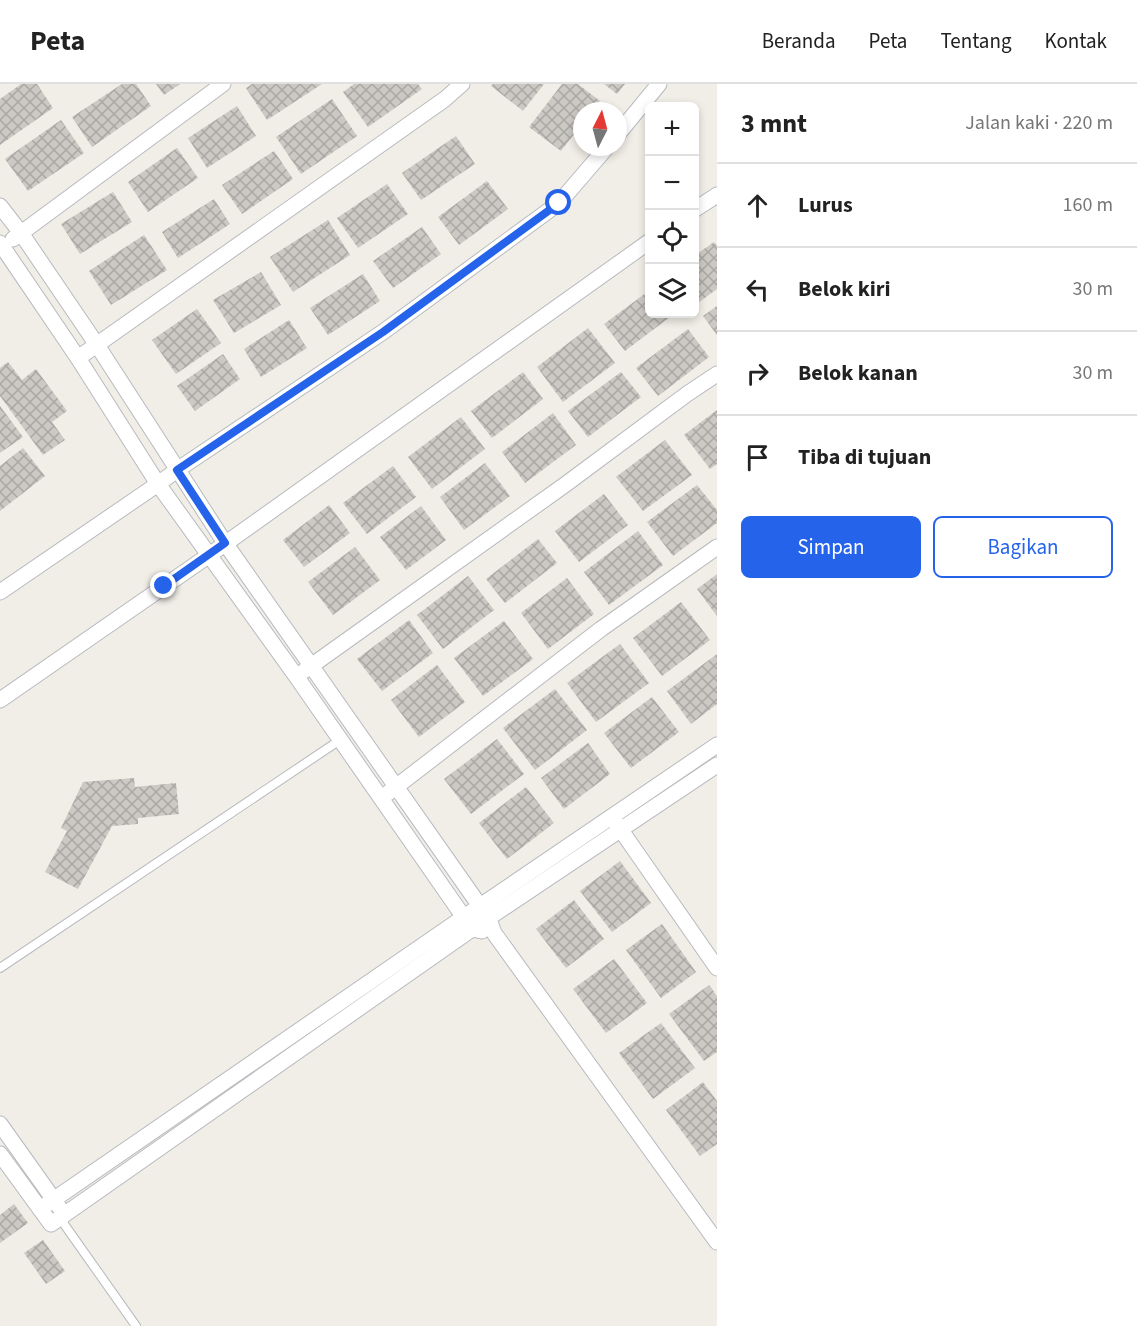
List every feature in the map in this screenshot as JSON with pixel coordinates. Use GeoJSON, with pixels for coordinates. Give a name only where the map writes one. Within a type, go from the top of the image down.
{"type":"FeatureCollection","features":[{"type":"Feature","properties":{"kind":"street"},"geometry":{"type":"LineString","coordinates":[[223,84],[21,233],[1,245],[78,358],[158,484],[296,676],[468,923]]}},
{"type":"Feature","properties":{"kind":"street"},"geometry":{"type":"LineString","coordinates":[[78,358],[435,106],[462,84]]}},
{"type":"Feature","properties":{"kind":"street"},"geometry":{"type":"LineString","coordinates":[[627,123],[659,84]]}},
{"type":"Feature","properties":{"kind":"street"},"geometry":{"type":"LineString","coordinates":[[0,592],[383,332],[559,203],[600,156]]}},
{"type":"Feature","properties":{"kind":"street"},"geometry":{"type":"LineString","coordinates":[[699,207],[717,195]]}},
{"type":"Feature","properties":{"kind":"street"},"geometry":{"type":"LineString","coordinates":[[0,206],[97,345],[225,543],[310,666],[717,1242]]}},
{"type":"Feature","properties":{"kind":"street"},"geometry":{"type":"LineString","coordinates":[[0,700],[208,556],[645,245]]}},
{"type":"Feature","properties":{"kind":"street"},"geometry":{"type":"LineString","coordinates":[[296,676],[717,374]]}},
{"type":"Feature","properties":{"kind":"street"},"geometry":{"type":"LineString","coordinates":[[380,798],[601,629],[717,548]]}},
{"type":"Feature","properties":{"kind":"street"},"geometry":{"type":"LineString","coordinates":[[40,1209],[468,923],[488,920],[717,746]]}},
{"type":"Feature","properties":{"kind":"street"},"geometry":{"type":"LineString","coordinates":[[616,823],[717,765]]}},
{"type":"Feature","properties":{"kind":"street"},"geometry":{"type":"LineString","coordinates":[[616,823],[717,968]]}},
{"type":"Feature","properties":{"kind":"street"},"geometry":{"type":"LineString","coordinates":[[59,1221],[468,923],[488,920]]}},
{"type":"Feature","properties":{"kind":"street"},"geometry":{"type":"LineString","coordinates":[[0,1124],[54,1200],[59,1221]]}},
{"type":"Feature","properties":{"kind":"street"},"geometry":{"type":"LineString","coordinates":[[0,1154],[40,1209],[59,1221]]}},
{"type":"Feature","properties":{"kind":"lane"},"geometry":{"type":"LineString","coordinates":[[0,968],[340,740]]}},
{"type":"Feature","properties":{"kind":"lane"},"geometry":{"type":"LineString","coordinates":[[59,1221],[136,1326]]}},
{"type":"Feature","properties":{"kind":"building"},"geometry":{"type":"Polygon","coordinates":[[[21,84],[37,84],[53,108],[0,145],[0,99],[21,84]]]}},
{"type":"Feature","properties":{"kind":"building"},"geometry":{"type":"Polygon","coordinates":[[[122,84],[136,84],[151,106],[92,147],[72,117],[122,84]]]}},
{"type":"Feature","properties":{"kind":"building"},"geometry":{"type":"Polygon","coordinates":[[[156,84],[180,84],[164,95],[156,84]]]}},
{"type":"Feature","properties":{"kind":"building"},"geometry":{"type":"Polygon","coordinates":[[[252,84],[322,84],[267,120],[246,88],[252,84]]]}},
{"type":"Feature","properties":{"kind":"building"},"geometry":{"type":"Polygon","coordinates":[[[354,84],[418,84],[422,89],[368,127],[343,92],[354,84]]]}},
{"type":"Feature","properties":{"kind":"building"},"geometry":{"type":"Polygon","coordinates":[[[493,84],[544,84],[523,111],[491,86],[493,84]]]}},
{"type":"Feature","properties":{"kind":"building"},"geometry":{"type":"Polygon","coordinates":[[[562,84],[578,84],[600,101],[573,102],[573,136],[561,151],[529,127],[562,84]]]}},
{"type":"Feature","properties":{"kind":"building"},"geometry":{"type":"Polygon","coordinates":[[[604,84],[625,84],[617,94],[604,84]]]}},
{"type":"Feature","properties":{"kind":"building"},"geometry":{"type":"Polygon","coordinates":[[[332,99],[357,136],[301,174],[276,137],[332,99]]]}},
{"type":"Feature","properties":{"kind":"building"},"geometry":{"type":"Polygon","coordinates":[[[237,106],[256,136],[207,168],[188,138],[237,106]]]}},
{"type":"Feature","properties":{"kind":"building"},"geometry":{"type":"Polygon","coordinates":[[[61,120],[84,153],[28,191],[5,159],[61,120]]]}},
{"type":"Feature","properties":{"kind":"building"},"geometry":{"type":"Polygon","coordinates":[[[456,136],[475,164],[421,200],[402,173],[456,136]]]}},
{"type":"Feature","properties":{"kind":"building"},"geometry":{"type":"Polygon","coordinates":[[[177,148],[198,178],[148,212],[128,182],[177,148]]]}},
{"type":"Feature","properties":{"kind":"building"},"geometry":{"type":"Polygon","coordinates":[[[274,151],[293,179],[242,214],[222,185],[274,151]]]}},
{"type":"Feature","properties":{"kind":"building"},"geometry":{"type":"Polygon","coordinates":[[[487,181],[508,209],[459,245],[438,217],[487,181]]]}},
{"type":"Feature","properties":{"kind":"building"},"geometry":{"type":"Polygon","coordinates":[[[387,184],[408,214],[358,248],[337,218],[387,184]]]}},
{"type":"Feature","properties":{"kind":"building"},"geometry":{"type":"Polygon","coordinates":[[[113,192],[132,222],[80,254],[61,224],[113,192]]]}},
{"type":"Feature","properties":{"kind":"building"},"geometry":{"type":"Polygon","coordinates":[[[214,199],[230,224],[178,258],[162,232],[214,199]]]}},
{"type":"Feature","properties":{"kind":"building"},"geometry":{"type":"Polygon","coordinates":[[[328,220],[350,255],[293,292],[270,257],[328,220]]]}},
{"type":"Feature","properties":{"kind":"building"},"geometry":{"type":"Polygon","coordinates":[[[422,227],[441,254],[393,288],[373,261],[422,227]]]}},
{"type":"Feature","properties":{"kind":"building"},"geometry":{"type":"Polygon","coordinates":[[[144,235],[167,270],[111,305],[89,271],[144,235]]]}},
{"type":"Feature","properties":{"kind":"building"},"geometry":{"type":"Polygon","coordinates":[[[714,242],[717,246],[717,289],[699,302],[699,264],[699,252],[714,242]]]}},
{"type":"Feature","properties":{"kind":"building"},"geometry":{"type":"Polygon","coordinates":[[[261,272],[281,305],[234,333],[213,300],[261,272]]]}},
{"type":"Feature","properties":{"kind":"building"},"geometry":{"type":"Polygon","coordinates":[[[363,274],[380,301],[328,335],[310,308],[363,274]]]}},
{"type":"Feature","properties":{"kind":"building"},"geometry":{"type":"Polygon","coordinates":[[[645,294],[645,318],[669,318],[625,351],[604,324],[645,294]]]}},
{"type":"Feature","properties":{"kind":"building"},"geometry":{"type":"Polygon","coordinates":[[[717,306],[717,335],[703,316],[717,306]]]}},
{"type":"Feature","properties":{"kind":"building"},"geometry":{"type":"Polygon","coordinates":[[[197,309],[221,343],[176,374],[152,340],[197,309]]]}},
{"type":"Feature","properties":{"kind":"building"},"geometry":{"type":"Polygon","coordinates":[[[289,320],[307,348],[261,377],[244,349],[289,320]]]}},
{"type":"Feature","properties":{"kind":"building"},"geometry":{"type":"Polygon","coordinates":[[[588,328],[615,363],[563,402],[537,367],[588,328]]]}},
{"type":"Feature","properties":{"kind":"building"},"geometry":{"type":"Polygon","coordinates":[[[688,329],[709,357],[658,396],[636,368],[688,329]]]}},
{"type":"Feature","properties":{"kind":"building"},"geometry":{"type":"Polygon","coordinates":[[[223,354],[240,379],[195,411],[177,386],[223,354]]]}},
{"type":"Feature","properties":{"kind":"building"},"geometry":{"type":"Polygon","coordinates":[[[8,362],[22,380],[36,369],[67,411],[52,422],[65,440],[43,455],[0,396],[0,368],[8,362]]]}},
{"type":"Feature","properties":{"kind":"building"},"geometry":{"type":"Polygon","coordinates":[[[523,372],[543,399],[492,438],[471,411],[523,372]]]}},
{"type":"Feature","properties":{"kind":"building"},"geometry":{"type":"Polygon","coordinates":[[[621,372],[641,397],[588,437],[568,411],[621,372]]]}},
{"type":"Feature","properties":{"kind":"building"},"geometry":{"type":"Polygon","coordinates":[[[0,406],[23,437],[0,453],[0,406]]]}},
{"type":"Feature","properties":{"kind":"building"},"geometry":{"type":"Polygon","coordinates":[[[717,410],[717,464],[710,469],[684,435],[717,410]]]}},
{"type":"Feature","properties":{"kind":"building"},"geometry":{"type":"Polygon","coordinates":[[[553,413],[576,445],[525,483],[502,452],[553,413]]]}},
{"type":"Feature","properties":{"kind":"building"},"geometry":{"type":"Polygon","coordinates":[[[461,417],[485,449],[432,489],[408,457],[461,417]]]}},
{"type":"Feature","properties":{"kind":"building"},"geometry":{"type":"Polygon","coordinates":[[[665,440],[692,475],[643,511],[616,477],[665,440]]]}},
{"type":"Feature","properties":{"kind":"building"},"geometry":{"type":"Polygon","coordinates":[[[23,448],[45,476],[0,511],[0,466],[23,448]]]}},
{"type":"Feature","properties":{"kind":"building"},"geometry":{"type":"Polygon","coordinates":[[[485,463],[510,496],[464,530],[440,497],[485,463]]]}},
{"type":"Feature","properties":{"kind":"building"},"geometry":{"type":"Polygon","coordinates":[[[393,466],[416,497],[367,534],[343,503],[393,466]]]}},
{"type":"Feature","properties":{"kind":"building"},"geometry":{"type":"Polygon","coordinates":[[[697,485],[717,510],[717,523],[673,556],[647,522],[697,485]]]}},
{"type":"Feature","properties":{"kind":"building"},"geometry":{"type":"Polygon","coordinates":[[[604,494],[628,525],[579,562],[555,531],[604,494]]]}},
{"type":"Feature","properties":{"kind":"building"},"geometry":{"type":"Polygon","coordinates":[[[329,505],[350,533],[304,567],[283,540],[329,505]]]}},
{"type":"Feature","properties":{"kind":"building"},"geometry":{"type":"Polygon","coordinates":[[[421,506],[446,540],[406,570],[380,537],[421,506]]]}},
{"type":"Feature","properties":{"kind":"building"},"geometry":{"type":"Polygon","coordinates":[[[638,531],[663,565],[609,605],[584,572],[638,531]]]}},
{"type":"Feature","properties":{"kind":"building"},"geometry":{"type":"Polygon","coordinates":[[[538,539],[557,563],[505,603],[486,579],[538,539]]]}},
{"type":"Feature","properties":{"kind":"building"},"geometry":{"type":"Polygon","coordinates":[[[355,547],[380,580],[333,615],[308,582],[355,547]]]}},
{"type":"Feature","properties":{"kind":"building"},"geometry":{"type":"Polygon","coordinates":[[[717,574],[717,616],[697,589],[717,574]]]}},
{"type":"Feature","properties":{"kind":"building"},"geometry":{"type":"Polygon","coordinates":[[[468,576],[494,610],[443,649],[417,615],[468,576]]]}},
{"type":"Feature","properties":{"kind":"building"},"geometry":{"type":"Polygon","coordinates":[[[567,578],[594,614],[548,649],[521,613],[567,578]]]}},
{"type":"Feature","properties":{"kind":"building"},"geometry":{"type":"Polygon","coordinates":[[[681,602],[710,640],[662,676],[633,638],[681,602]]]}},
{"type":"Feature","properties":{"kind":"building"},"geometry":{"type":"Polygon","coordinates":[[[409,620],[433,653],[382,691],[357,659],[409,620]]]}},
{"type":"Feature","properties":{"kind":"building"},"geometry":{"type":"Polygon","coordinates":[[[504,621],[533,659],[483,696],[454,658],[504,621]]]}},
{"type":"Feature","properties":{"kind":"building"},"geometry":{"type":"Polygon","coordinates":[[[620,644],[649,683],[596,722],[567,683],[620,644]]]}},
{"type":"Feature","properties":{"kind":"building"},"geometry":{"type":"Polygon","coordinates":[[[717,654],[717,704],[691,724],[667,691],[717,654]]]}},
{"type":"Feature","properties":{"kind":"building"},"geometry":{"type":"Polygon","coordinates":[[[437,665],[465,702],[419,737],[391,700],[437,665]]]}},
{"type":"Feature","properties":{"kind":"building"},"geometry":{"type":"Polygon","coordinates":[[[555,689],[587,730],[535,770],[503,728],[555,689]]]}},
{"type":"Feature","properties":{"kind":"building"},"geometry":{"type":"Polygon","coordinates":[[[652,697],[679,732],[631,768],[604,733],[652,697]]]}},
{"type":"Feature","properties":{"kind":"building"},"geometry":{"type":"Polygon","coordinates":[[[497,739],[524,774],[471,814],[444,779],[497,739]]]}},
{"type":"Feature","properties":{"kind":"building"},"geometry":{"type":"Polygon","coordinates":[[[588,743],[610,774],[564,809],[541,778],[588,743]]]}},
{"type":"Feature","properties":{"kind":"building"},"geometry":{"type":"Polygon","coordinates":[[[134,778],[135,787],[176,783],[179,814],[138,818],[138,824],[112,826],[78,889],[45,872],[67,831],[61,828],[83,782],[134,778]]]}},
{"type":"Feature","properties":{"kind":"building"},"geometry":{"type":"Polygon","coordinates":[[[526,787],[554,823],[507,859],[479,823],[526,787]]]}},
{"type":"Feature","properties":{"kind":"building"},"geometry":{"type":"Polygon","coordinates":[[[620,861],[651,903],[612,932],[580,891],[620,861]]]}},
{"type":"Feature","properties":{"kind":"building"},"geometry":{"type":"Polygon","coordinates":[[[574,900],[604,939],[566,968],[536,929],[574,900]]]}},
{"type":"Feature","properties":{"kind":"building"},"geometry":{"type":"Polygon","coordinates":[[[662,924],[696,972],[661,998],[626,950],[662,924]]]}},
{"type":"Feature","properties":{"kind":"building"},"geometry":{"type":"Polygon","coordinates":[[[614,959],[647,1003],[606,1033],[573,989],[614,959]]]}},
{"type":"Feature","properties":{"kind":"building"},"geometry":{"type":"Polygon","coordinates":[[[709,985],[717,996],[717,1052],[704,1061],[669,1014],[709,985]]]}},
{"type":"Feature","properties":{"kind":"building"},"geometry":{"type":"Polygon","coordinates":[[[661,1023],[695,1068],[653,1099],[619,1053],[661,1023]]]}},
{"type":"Feature","properties":{"kind":"building"},"geometry":{"type":"Polygon","coordinates":[[[703,1082],[717,1101],[717,1144],[700,1156],[666,1110],[703,1082]]]}},
{"type":"Feature","properties":{"kind":"building"},"geometry":{"type":"Polygon","coordinates":[[[14,1204],[28,1223],[0,1243],[0,1215],[14,1204]]]}},
{"type":"Feature","properties":{"kind":"building"},"geometry":{"type":"Polygon","coordinates":[[[43,1240],[65,1271],[46,1284],[24,1253],[43,1240]]]}},
{"type":"Feature","properties":{"kind":"route"},"geometry":{"type":"LineString","coordinates":[[164,586],[225,543],[177,470],[383,332],[559,203]]}}]}
